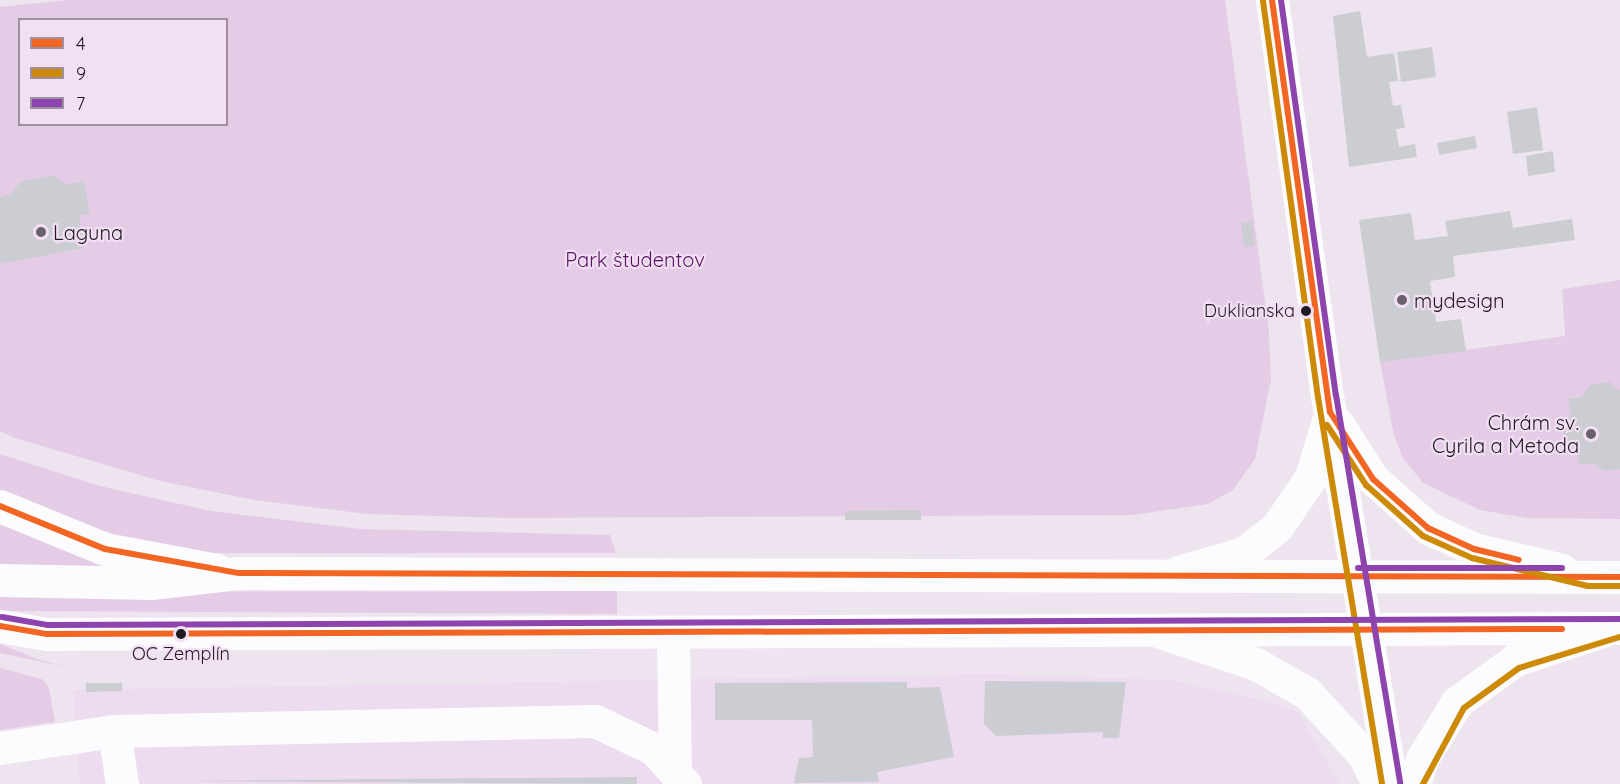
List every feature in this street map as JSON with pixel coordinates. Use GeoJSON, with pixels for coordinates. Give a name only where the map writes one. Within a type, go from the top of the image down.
{"type":"FeatureCollection","features":[{"type":"Feature","properties":{"kind":"main road"},"geometry":{"type":"LineString","coordinates":[[1272,0],[1330,412],[1391,784]]}},
{"type":"Feature","properties":{"kind":"main road"},"geometry":{"type":"LineString","coordinates":[[1330,412],[1373,479],[1428,528],[1474,549],[1605,577]]}},
{"type":"Feature","properties":{"kind":"main road"},"geometry":{"type":"LineString","coordinates":[[1156,579],[1244,553],[1277,526],[1311,477],[1330,412]]}},
{"type":"Feature","properties":{"kind":"main road"},"geometry":{"type":"LineString","coordinates":[[0,506],[105,549],[239,573]]}},
{"type":"Feature","properties":{"kind":"main road"},"geometry":{"type":"LineString","coordinates":[[0,580],[151,583],[239,573],[1156,579],[1605,577]]}},
{"type":"Feature","properties":{"kind":"main road"},"geometry":{"type":"LineString","coordinates":[[0,626],[46,634],[674,634],[1615,628]]}},
{"type":"Feature","properties":{"kind":"main road"},"geometry":{"type":"LineString","coordinates":[[1414,784],[1422,759],[1457,702],[1515,660],[1615,628]]}},
{"type":"Feature","properties":{"kind":"main road"},"geometry":{"type":"LineString","coordinates":[[1158,632],[1256,664],[1307,693],[1365,755],[1378,784]]}},
{"type":"Feature","properties":{"kind":"main road"},"geometry":{"type":"LineString","coordinates":[[674,634],[680,778]]}},
{"type":"Feature","properties":{"kind":"main road"},"geometry":{"type":"LineString","coordinates":[[0,748],[114,731],[594,721],[654,749],[680,778]]}},
{"type":"Feature","properties":{"kind":"main road"},"geometry":{"type":"LineString","coordinates":[[114,731],[122,784]]}},
{"type":"Feature","properties":{"kind":"shaded area"},"geometry":{"type":"Polygon","coordinates":[[[991,674],[1171,680],[1271,702],[1298,712],[1340,784],[80,784],[73,690],[991,674]]]}},
{"type":"Feature","properties":{"kind":"green space","name":"Park študentov"},"geometry":{"type":"Polygon","coordinates":[[[69,0],[1225,0],[1269,332],[1271,380],[1255,459],[1233,490],[1208,504],[1133,515],[508,518],[367,514],[254,500],[160,481],[15,438],[0,431],[0,7],[69,0]]]}},
{"type":"Feature","properties":{"kind":"green space"},"geometry":{"type":"Polygon","coordinates":[[[1620,280],[1620,519],[1526,518],[1480,510],[1423,483],[1403,458],[1394,436],[1380,362],[1565,336],[1562,289],[1620,280]]]}},
{"type":"Feature","properties":{"kind":"green space"},"geometry":{"type":"Polygon","coordinates":[[[0,454],[100,486],[211,511],[361,529],[610,535],[616,553],[192,553],[121,542],[0,492],[0,454]]]}},
{"type":"Feature","properties":{"kind":"green space"},"geometry":{"type":"Polygon","coordinates":[[[0,519],[111,567],[0,568],[0,519]]]}},
{"type":"Feature","properties":{"kind":"green space"},"geometry":{"type":"Polygon","coordinates":[[[617,591],[617,614],[0,611],[0,592],[617,591]]]}},
{"type":"Feature","properties":{"kind":"green space"},"geometry":{"type":"Polygon","coordinates":[[[0,644],[37,659],[66,667],[0,653],[0,644]]]}},
{"type":"Feature","properties":{"kind":"green space"},"geometry":{"type":"Polygon","coordinates":[[[0,668],[42,679],[49,688],[55,722],[0,730],[0,668]]]}},
{"type":"Feature","properties":{"kind":"building"},"geometry":{"type":"Polygon","coordinates":[[[1360,11],[1367,57],[1394,53],[1398,81],[1389,82],[1393,106],[1401,105],[1405,128],[1396,129],[1399,147],[1415,144],[1417,157],[1349,167],[1333,16],[1360,11]]]}},
{"type":"Feature","properties":{"kind":"building"},"geometry":{"type":"Polygon","coordinates":[[[1432,47],[1436,77],[1401,82],[1397,52],[1432,47]]]}},
{"type":"Feature","properties":{"kind":"building"},"geometry":{"type":"Polygon","coordinates":[[[1537,107],[1543,150],[1513,154],[1507,112],[1537,107]]]}},
{"type":"Feature","properties":{"kind":"building"},"geometry":{"type":"Polygon","coordinates":[[[1475,136],[1477,148],[1439,155],[1437,143],[1475,136]]]}},
{"type":"Feature","properties":{"kind":"building"},"geometry":{"type":"Polygon","coordinates":[[[1553,151],[1555,172],[1528,176],[1526,156],[1553,151]]]}},
{"type":"Feature","properties":{"kind":"building","name":"Laguna"},"geometry":{"type":"Polygon","coordinates":[[[53,175],[66,185],[84,181],[90,214],[79,216],[84,248],[0,264],[0,197],[11,194],[20,182],[53,175]]]}},
{"type":"Feature","properties":{"kind":"building"},"geometry":{"type":"Polygon","coordinates":[[[1510,211],[1513,228],[1572,219],[1575,240],[1453,256],[1455,277],[1430,281],[1436,322],[1461,319],[1466,351],[1380,362],[1359,220],[1411,213],[1415,240],[1448,236],[1445,221],[1510,211]]]}},
{"type":"Feature","properties":{"kind":"building"},"geometry":{"type":"Polygon","coordinates":[[[1252,221],[1255,246],[1244,247],[1241,223],[1252,221]]]}},
{"type":"Feature","properties":{"kind":"building","name":"Chrám sv. Cyrila a Metoda"},"geometry":{"type":"Polygon","coordinates":[[[1609,382],[1620,391],[1620,469],[1604,471],[1593,463],[1579,465],[1577,451],[1565,442],[1561,425],[1571,413],[1568,399],[1582,397],[1590,385],[1609,382]]]}},
{"type":"Feature","properties":{"kind":"building"},"geometry":{"type":"Polygon","coordinates":[[[921,510],[921,520],[845,520],[845,511],[921,510]]]}},
{"type":"Feature","properties":{"kind":"building"},"geometry":{"type":"Polygon","coordinates":[[[985,681],[1126,682],[1119,738],[1103,738],[1103,732],[996,736],[984,724],[985,681]]]}},
{"type":"Feature","properties":{"kind":"building"},"geometry":{"type":"Polygon","coordinates":[[[907,682],[907,688],[940,687],[954,757],[877,772],[879,782],[794,783],[799,758],[813,757],[812,720],[715,720],[715,683],[907,682]]]}},
{"type":"Feature","properties":{"kind":"building"},"geometry":{"type":"Polygon","coordinates":[[[86,683],[122,683],[122,691],[86,692],[86,683]]]}},
{"type":"Feature","properties":{"kind":"building"},"geometry":{"type":"Polygon","coordinates":[[[637,777],[637,784],[183,781],[637,777]]]}},
{"type":"Feature","properties":{"kind":"transit line","name":"4"},"geometry":{"type":"LineString","coordinates":[[1272,0],[1330,412],[1373,479],[1428,528],[1474,549],[1519,560]]}},
{"type":"Feature","properties":{"kind":"transit line","name":"7"},"geometry":{"type":"LineString","coordinates":[[1281,0],[1336,395],[1400,783]]}},
{"type":"Feature","properties":{"kind":"transit line","name":"9"},"geometry":{"type":"LineString","coordinates":[[1263,1],[1318,397],[1382,784]]}},
{"type":"Feature","properties":{"kind":"transit line","name":"9"},"geometry":{"type":"LineString","coordinates":[[1327,425],[1366,485],[1423,536],[1472,558],[1588,586],[1620,586]]}},
{"type":"Feature","properties":{"kind":"transit line","name":"4"},"geometry":{"type":"LineString","coordinates":[[0,506],[105,549],[239,573],[1620,577]]}},
{"type":"Feature","properties":{"kind":"transit line","name":"7"},"geometry":{"type":"LineString","coordinates":[[1358,568],[1562,568]]}},
{"type":"Feature","properties":{"kind":"transit line","name":"7"},"geometry":{"type":"LineString","coordinates":[[2,617],[48,625],[1620,619]]}},
{"type":"Feature","properties":{"kind":"transit line","name":"4"},"geometry":{"type":"LineString","coordinates":[[0,626],[47,634],[1562,629]]}},
{"type":"Feature","properties":{"kind":"transit line","name":"9"},"geometry":{"type":"LineString","coordinates":[[1423,784],[1464,708],[1519,668],[1620,637]]}},
{"type":"Feature","properties":{"kind":"place","name":"Laguna"},"geometry":{"type":"Point","coordinates":[41,232]}},
{"type":"Feature","properties":{"kind":"place","name":"mydesign"},"geometry":{"type":"Point","coordinates":[1402,300]}},
{"type":"Feature","properties":{"kind":"place","name":"Duklianska"},"geometry":{"type":"Point","coordinates":[1306,311]}},
{"type":"Feature","properties":{"kind":"place","name":"Chrám sv. Cyrila a Metoda"},"geometry":{"type":"Point","coordinates":[1591,434]}},
{"type":"Feature","properties":{"kind":"place","name":"OC Zemplín"},"geometry":{"type":"Point","coordinates":[181,634]}}]}
